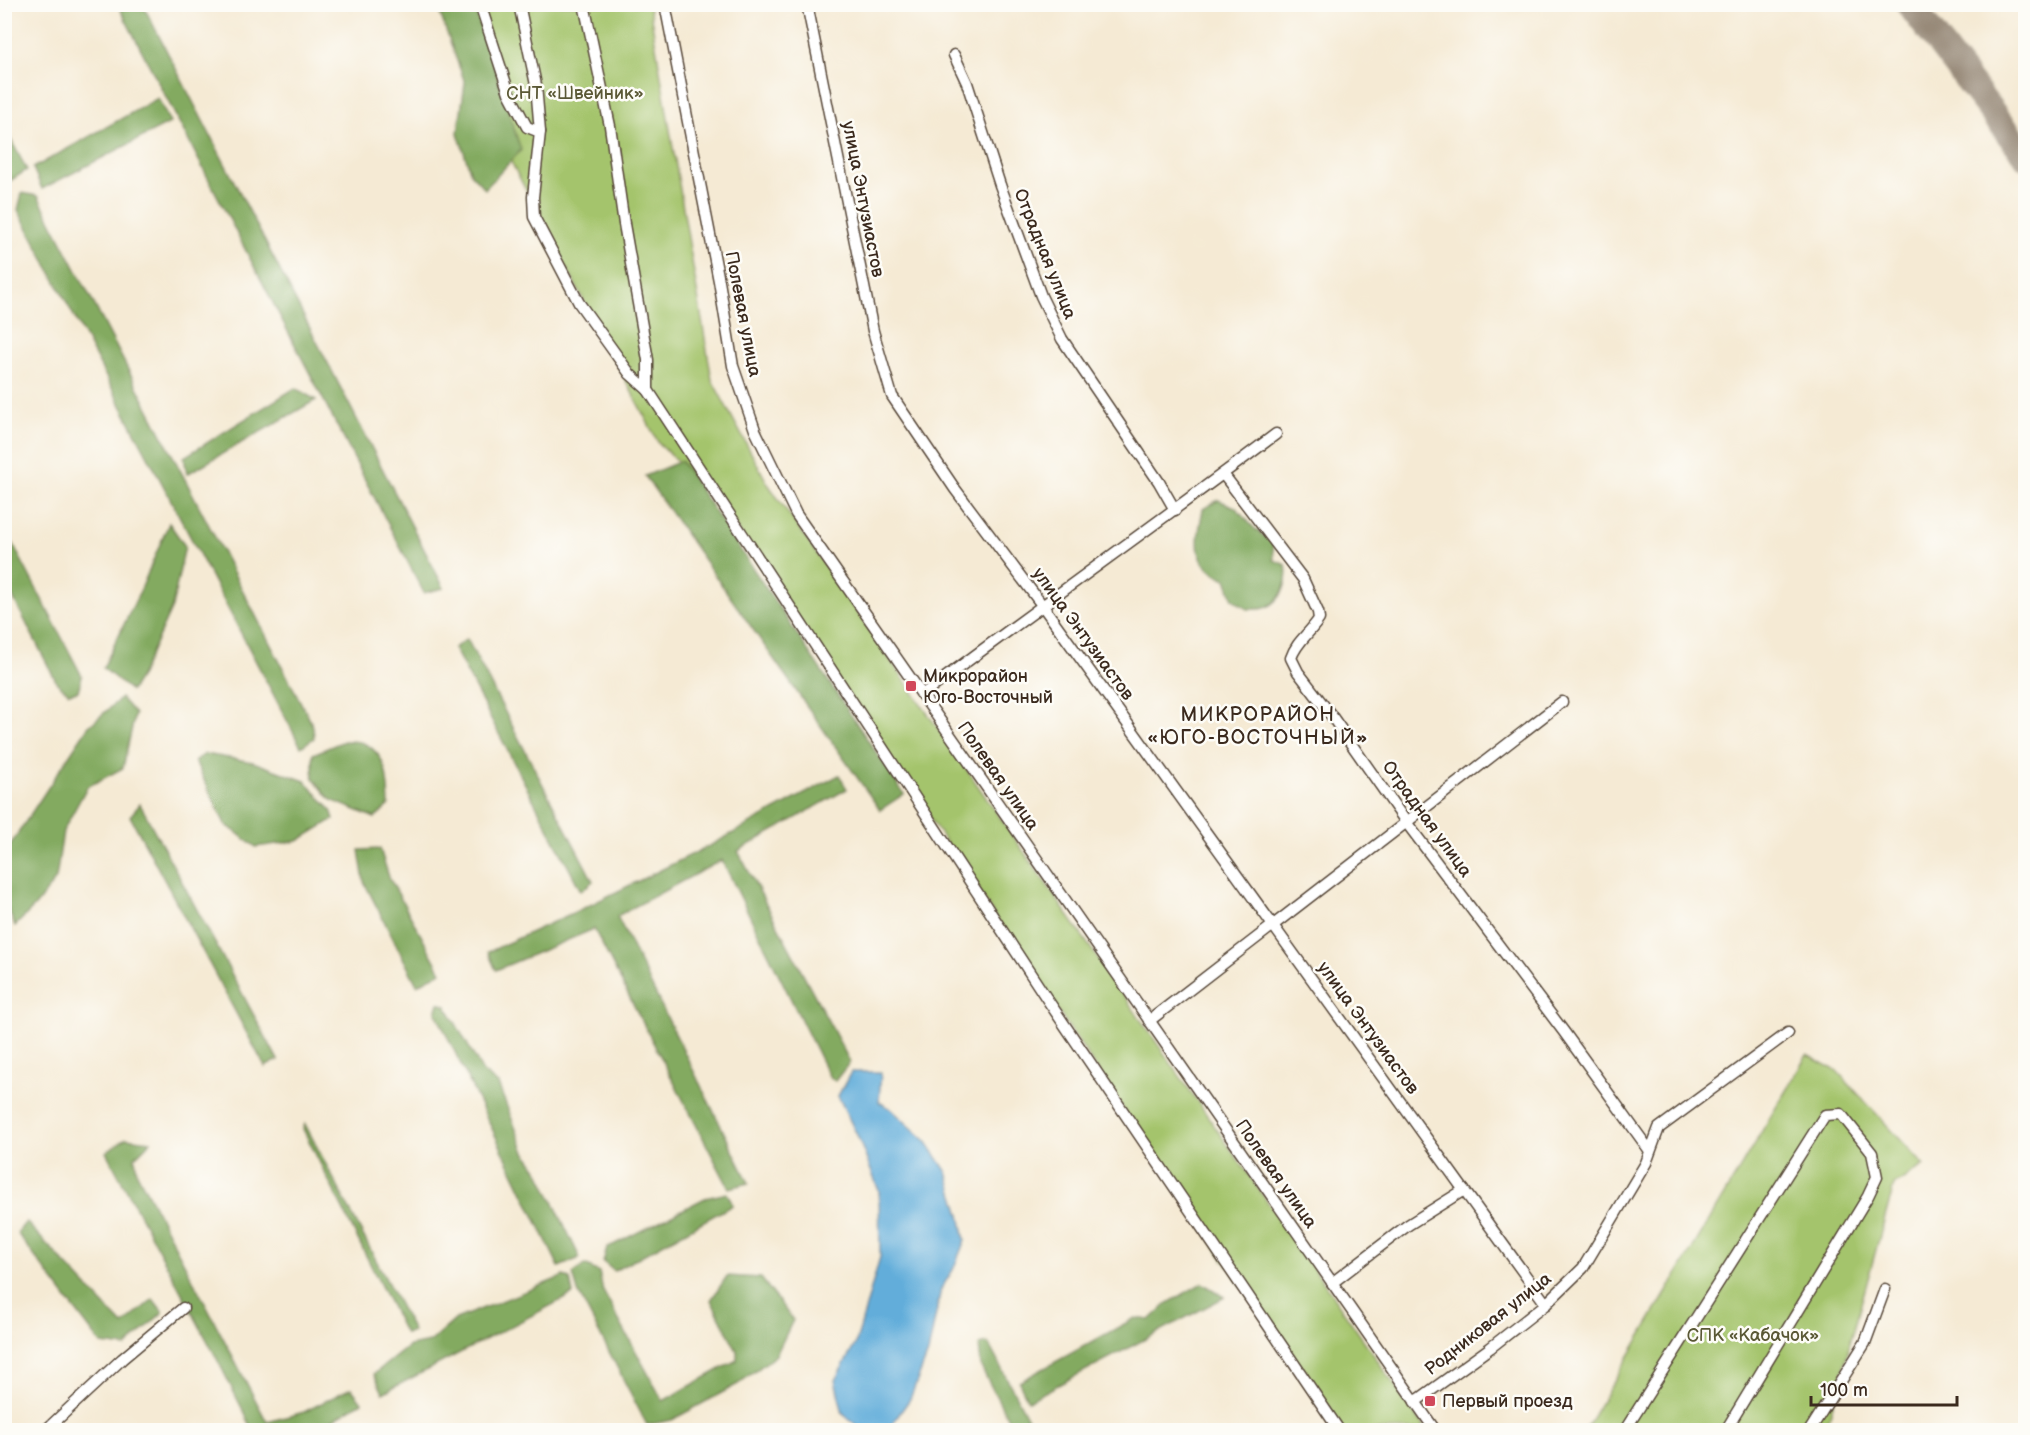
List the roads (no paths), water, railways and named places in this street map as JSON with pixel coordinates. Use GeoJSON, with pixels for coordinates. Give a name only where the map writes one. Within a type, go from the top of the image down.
{"type":"FeatureCollection","features":[{"type":"Feature","properties":{"kind":"street"},"geometry":{"type":"LineString","coordinates":[[480,4],[509,93],[527,127],[540,132]]}},
{"type":"Feature","properties":{"kind":"street"},"geometry":{"type":"LineString","coordinates":[[519,4],[536,85],[540,132],[533,197],[534,217],[579,303],[630,374],[648,390],[1047,999],[1339,1431]]}},
{"type":"Feature","properties":{"kind":"street"},"geometry":{"type":"LineString","coordinates":[[584,4],[610,126],[624,224],[648,360],[648,390]]}},
{"type":"Feature","properties":{"kind":"street","name":"Полевая улица"},"geometry":{"type":"LineString","coordinates":[[665,4],[719,281],[733,366],[755,430],[796,514],[1435,1431]]}},
{"type":"Feature","properties":{"kind":"street","name":"улица Энтузиастов"},"geometry":{"type":"LineString","coordinates":[[807,4],[873,331],[892,396],[955,489],[1042,605],[1546,1304]]}},
{"type":"Feature","properties":{"kind":"street","name":"Отрадная улица"},"geometry":{"type":"LineString","coordinates":[[954,55],[967,83],[1000,185],[1041,296],[1062,339],[1159,482],[1175,510]]}},
{"type":"Feature","properties":{"kind":"street"},"geometry":{"type":"LineString","coordinates":[[922,695],[1276,434]]}},
{"type":"Feature","properties":{"kind":"street","name":"Отрадная улица"},"geometry":{"type":"LineString","coordinates":[[1223,474],[1303,579],[1318,612],[1319,619],[1314,627],[1295,646],[1291,658],[1298,672],[1650,1151]]}},
{"type":"Feature","properties":{"kind":"street"},"geometry":{"type":"LineString","coordinates":[[1149,1021],[1562,702]]}},
{"type":"Feature","properties":{"kind":"street","name":"Родниковая улица"},"geometry":{"type":"LineString","coordinates":[[1415,1402],[1546,1304],[1583,1268],[1646,1163],[1659,1128],[1788,1033]]}},
{"type":"Feature","properties":{"kind":"street"},"geometry":{"type":"LineString","coordinates":[[1625,1431],[1825,1115],[1841,1114],[1872,1154],[1877,1177],[1869,1196],[1725,1431]]}},
{"type":"Feature","properties":{"kind":"street"},"geometry":{"type":"LineString","coordinates":[[1332,1283],[1408,1226],[1464,1190]]}},
{"type":"Feature","properties":{"kind":"street"},"geometry":{"type":"LineString","coordinates":[[1810,1431],[1864,1343],[1885,1289]]}},
{"type":"Feature","properties":{"kind":"street"},"geometry":{"type":"LineString","coordinates":[[46,1431],[122,1359],[183,1308]]}},
{"type":"Feature","properties":{"kind":"water"},"geometry":{"type":"Polygon","coordinates":[[[851,1072],[881,1072],[879,1102],[890,1108],[926,1141],[947,1172],[965,1240],[953,1270],[941,1289],[928,1353],[910,1399],[888,1430],[863,1430],[843,1414],[835,1380],[856,1343],[880,1257],[879,1191],[857,1135],[838,1096],[851,1072]]]}},
{"type":"Feature","properties":{"kind":"place","name":"Микрорайон Юго-Восточный"},"geometry":{"type":"Point","coordinates":[911,686]}},
{"type":"Feature","properties":{"kind":"place","name":"Первый проезд"},"geometry":{"type":"Point","coordinates":[1430,1401]}},
{"type":"Feature","properties":{"kind":"district","name":"МИКРОРАЙОН «ЮГО-ВОСТОЧНЫЙ»"},"geometry":{"type":"Point","coordinates":[1258,726]}},
{"type":"Feature","properties":{"kind":"park label","name":"СНТ «Швейник»"},"geometry":{"type":"Point","coordinates":[575,93]}},
{"type":"Feature","properties":{"kind":"park label","name":"СПК «Кабачок»"},"geometry":{"type":"Point","coordinates":[1753,1335]}}]}
